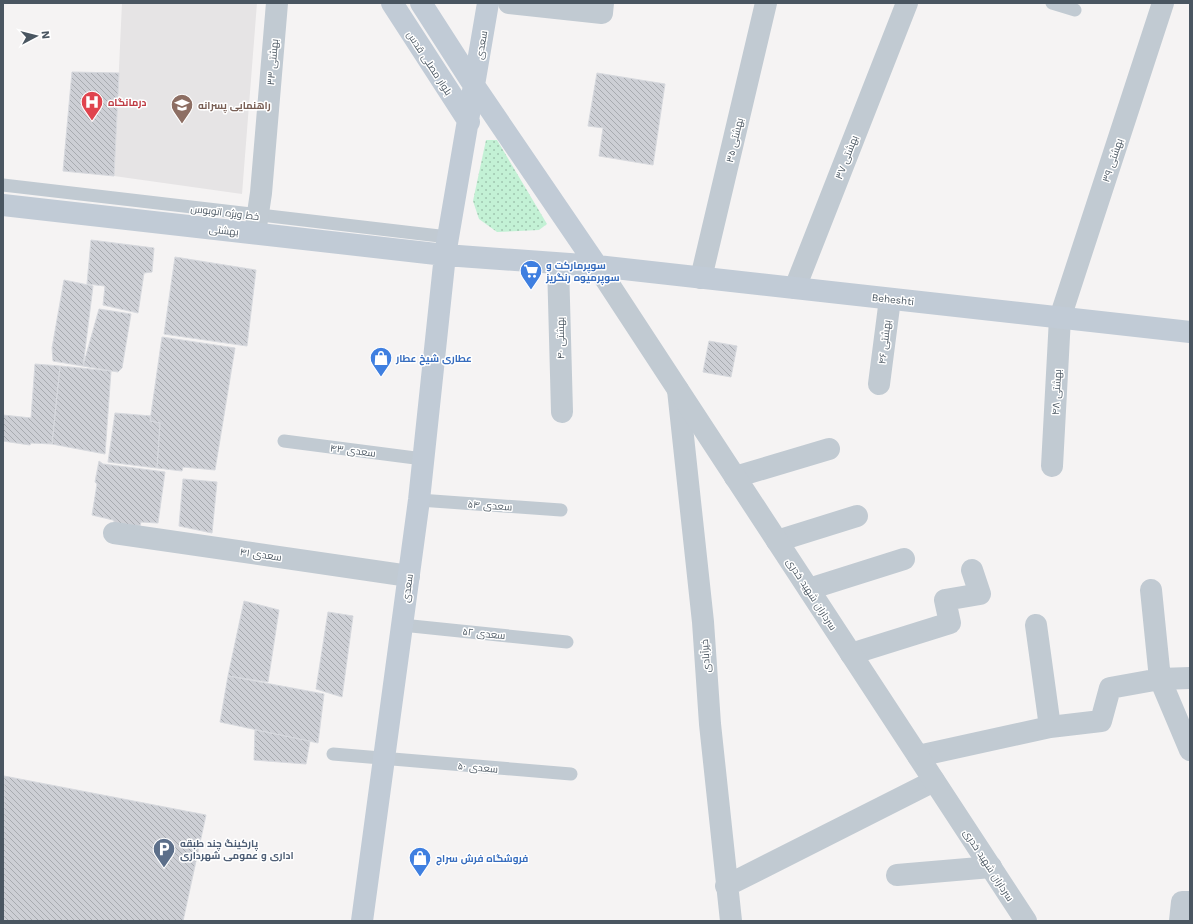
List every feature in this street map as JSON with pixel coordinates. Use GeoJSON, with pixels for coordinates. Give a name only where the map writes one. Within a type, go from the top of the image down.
{"type":"FeatureCollection","features":[{"type":"Feature","properties":{"kind":"main road","name":"بلوار مصلی قدس"},"geometry":{"type":"LineString","coordinates":[[392,3],[469,122]]}},
{"type":"Feature","properties":{"kind":"main road"},"geometry":{"type":"LineString","coordinates":[[421,3],[475,87],[597,266]]}},
{"type":"Feature","properties":{"kind":"main road","name":"سعدی"},"geometry":{"type":"LineString","coordinates":[[362,921],[418,500],[447,246],[488,3]]}},
{"type":"Feature","properties":{"kind":"main road","name":"بهشتی"},"geometry":{"type":"LineString","coordinates":[[3,205],[257,224],[447,246],[558,264]]}},
{"type":"Feature","properties":{"kind":"main road","name":"Beheshti"},"geometry":{"type":"LineString","coordinates":[[558,264],[597,266],[1190,332]]}},
{"type":"Feature","properties":{"kind":"street","name":"بهشتی ۳۳"},"geometry":{"type":"LineString","coordinates":[[257,224],[262,193],[277,3]]}},
{"type":"Feature","properties":{"kind":"street"},"geometry":{"type":"LineString","coordinates":[[509,3],[602,12],[603,3]]}},
{"type":"Feature","properties":{"kind":"street","name":"بهشتی ۳۵"},"geometry":{"type":"LineString","coordinates":[[701,278],[766,3]]}},
{"type":"Feature","properties":{"kind":"street","name":"بهشتی ۳۷"},"geometry":{"type":"LineString","coordinates":[[795,288],[906,3]]}},
{"type":"Feature","properties":{"kind":"street","name":"بهشتی ۳۹"},"geometry":{"type":"LineString","coordinates":[[1060,318],[1163,3]]}},
{"type":"Feature","properties":{"kind":"street","name":"بهشتی ۴۰"},"geometry":{"type":"LineString","coordinates":[[558,264],[562,412]]}},
{"type":"Feature","properties":{"kind":"street","name":"سرداران شهید خدری"},"geometry":{"type":"LineString","coordinates":[[597,266],[1026,921]]}},
{"type":"Feature","properties":{"kind":"street","name":"بهشتی ۴۶"},"geometry":{"type":"LineString","coordinates":[[879,384],[890,299]]}},
{"type":"Feature","properties":{"kind":"street","name":"بهشتی ۴۸"},"geometry":{"type":"LineString","coordinates":[[1052,466],[1060,318]]}},
{"type":"Feature","properties":{"kind":"street","name":"خیرآبادی"},"geometry":{"type":"LineString","coordinates":[[678,390],[703,622],[710,724],[726,886],[731,921]]}},
{"type":"Feature","properties":{"kind":"street"},"geometry":{"type":"LineString","coordinates":[[735,476],[829,449]]}},
{"type":"Feature","properties":{"kind":"street"},"geometry":{"type":"LineString","coordinates":[[777,541],[857,516]]}},
{"type":"Feature","properties":{"kind":"street","name":"سعدی ۴۱"},"geometry":{"type":"LineString","coordinates":[[114,533],[408,576]]}},
{"type":"Feature","properties":{"kind":"street"},"geometry":{"type":"LineString","coordinates":[[809,589],[904,559]]}},
{"type":"Feature","properties":{"kind":"street"},"geometry":{"type":"LineString","coordinates":[[852,654],[950,623],[946,600],[980,594],[972,570]]}},
{"type":"Feature","properties":{"kind":"street"},"geometry":{"type":"LineString","coordinates":[[1151,590],[1160,680],[1190,750]]}},
{"type":"Feature","properties":{"kind":"street"},"geometry":{"type":"LineString","coordinates":[[1036,625],[1050,727]]}},
{"type":"Feature","properties":{"kind":"street"},"geometry":{"type":"LineString","coordinates":[[918,756],[1050,727],[1100,721],[1110,688],[1160,680],[1190,678]]}},
{"type":"Feature","properties":{"kind":"street"},"geometry":{"type":"LineString","coordinates":[[726,886],[934,781]]}},
{"type":"Feature","properties":{"kind":"street"},"geometry":{"type":"LineString","coordinates":[[897,874],[991,867]]}},
{"type":"Feature","properties":{"kind":"street"},"geometry":{"type":"LineString","coordinates":[[1180,921],[1182,902],[1190,902]]}},
{"type":"Feature","properties":{"kind":"lane"},"geometry":{"type":"LineString","coordinates":[[1052,3],[1075,10]]}},
{"type":"Feature","properties":{"kind":"lane","name":"خط ویژه اتوبوس"},"geometry":{"type":"LineString","coordinates":[[3,186],[257,224]]}},
{"type":"Feature","properties":{"kind":"lane","name":"سعدی ۴۳"},"geometry":{"type":"LineString","coordinates":[[284,441],[423,459]]}},
{"type":"Feature","properties":{"kind":"lane","name":"سعدی ۵۴"},"geometry":{"type":"LineString","coordinates":[[418,500],[561,510]]}},
{"type":"Feature","properties":{"kind":"lane","name":"سعدی ۵۲"},"geometry":{"type":"LineString","coordinates":[[402,625],[567,642]]}},
{"type":"Feature","properties":{"kind":"lane","name":"سعدی ۵۰"},"geometry":{"type":"LineString","coordinates":[[333,754],[571,774]]}},
{"type":"Feature","properties":{"kind":"shaded area","name":"راهنمایی پسرانه"},"geometry":{"type":"Polygon","coordinates":[[[122,3],[257,3],[242,194],[114,176],[122,3]]]}},
{"type":"Feature","properties":{"kind":"green space"},"geometry":{"type":"Polygon","coordinates":[[[486,140],[497,140],[547,224],[539,230],[497,232],[479,219],[473,201],[486,140]]]}},
{"type":"Feature","properties":{"kind":"building","name":"درمانگاه"},"geometry":{"type":"Polygon","coordinates":[[[72,72],[119,73],[114,176],[63,171],[72,72]]]}},
{"type":"Feature","properties":{"kind":"building"},"geometry":{"type":"Polygon","coordinates":[[[597,73],[665,84],[653,165],[599,156],[603,128],[588,126],[597,73]]]}},
{"type":"Feature","properties":{"kind":"building"},"geometry":{"type":"Polygon","coordinates":[[[91,240],[154,248],[152,272],[144,273],[138,313],[103,305],[105,286],[87,284],[91,240]]]}},
{"type":"Feature","properties":{"kind":"building"},"geometry":{"type":"Polygon","coordinates":[[[175,257],[256,270],[247,346],[164,334],[175,257]]]}},
{"type":"Feature","properties":{"kind":"building"},"geometry":{"type":"Polygon","coordinates":[[[64,280],[93,286],[83,366],[53,361],[52,348],[64,280]]]}},
{"type":"Feature","properties":{"kind":"building"},"geometry":{"type":"Polygon","coordinates":[[[99,309],[131,314],[122,368],[118,372],[83,366],[99,309]]]}},
{"type":"Feature","properties":{"kind":"building"},"geometry":{"type":"Polygon","coordinates":[[[162,337],[235,348],[215,470],[183,467],[182,471],[157,468],[160,423],[150,421],[162,337]]]}},
{"type":"Feature","properties":{"kind":"building"},"geometry":{"type":"Polygon","coordinates":[[[709,341],[737,346],[731,377],[703,372],[709,341]]]}},
{"type":"Feature","properties":{"kind":"building"},"geometry":{"type":"Polygon","coordinates":[[[35,364],[60,366],[52,444],[31,443],[30,445],[3,441],[3,415],[31,418],[35,364]]]}},
{"type":"Feature","properties":{"kind":"building"},"geometry":{"type":"Polygon","coordinates":[[[60,366],[111,371],[105,454],[52,444],[60,366]]]}},
{"type":"Feature","properties":{"kind":"building"},"geometry":{"type":"Polygon","coordinates":[[[115,413],[151,416],[150,421],[160,423],[157,468],[108,462],[115,413]]]}},
{"type":"Feature","properties":{"kind":"building"},"geometry":{"type":"Polygon","coordinates":[[[99,461],[103,464],[165,472],[158,523],[141,522],[140,526],[115,523],[113,520],[92,515],[97,484],[95,482],[99,461]]]}},
{"type":"Feature","properties":{"kind":"building"},"geometry":{"type":"Polygon","coordinates":[[[183,479],[217,482],[212,533],[179,526],[183,479]]]}},
{"type":"Feature","properties":{"kind":"building"},"geometry":{"type":"Polygon","coordinates":[[[244,601],[279,610],[268,682],[228,676],[244,601]]]}},
{"type":"Feature","properties":{"kind":"building"},"geometry":{"type":"Polygon","coordinates":[[[328,612],[353,616],[342,697],[316,689],[328,612]]]}},
{"type":"Feature","properties":{"kind":"building"},"geometry":{"type":"Polygon","coordinates":[[[228,676],[324,694],[318,743],[220,722],[228,676]]]}},
{"type":"Feature","properties":{"kind":"building"},"geometry":{"type":"Polygon","coordinates":[[[255,730],[310,741],[306,764],[254,760],[255,730]]]}},
{"type":"Feature","properties":{"kind":"building"},"geometry":{"type":"Polygon","coordinates":[[[4,776],[206,815],[183,921],[3,921],[4,776]]]}},
{"type":"Feature","properties":{"kind":"place","name":"درمانگاه"},"geometry":{"type":"Point","coordinates":[92,122]}},
{"type":"Feature","properties":{"kind":"place","name":"راهنمایی پسرانه"},"geometry":{"type":"Point","coordinates":[182,124]}},
{"type":"Feature","properties":{"kind":"place","name":"سوپرمارکت و سوپرمیوه رنگریز"},"geometry":{"type":"Point","coordinates":[531,290]}},
{"type":"Feature","properties":{"kind":"place","name":"عطاری شیخ عطار"},"geometry":{"type":"Point","coordinates":[381,378]}},
{"type":"Feature","properties":{"kind":"place","name":"پارکینگ چند طبقه اداری و عمومی شهرداری"},"geometry":{"type":"Point","coordinates":[164,868]}},
{"type":"Feature","properties":{"kind":"place","name":"فروشگاه فرش سراج"},"geometry":{"type":"Point","coordinates":[420,878]}}]}
